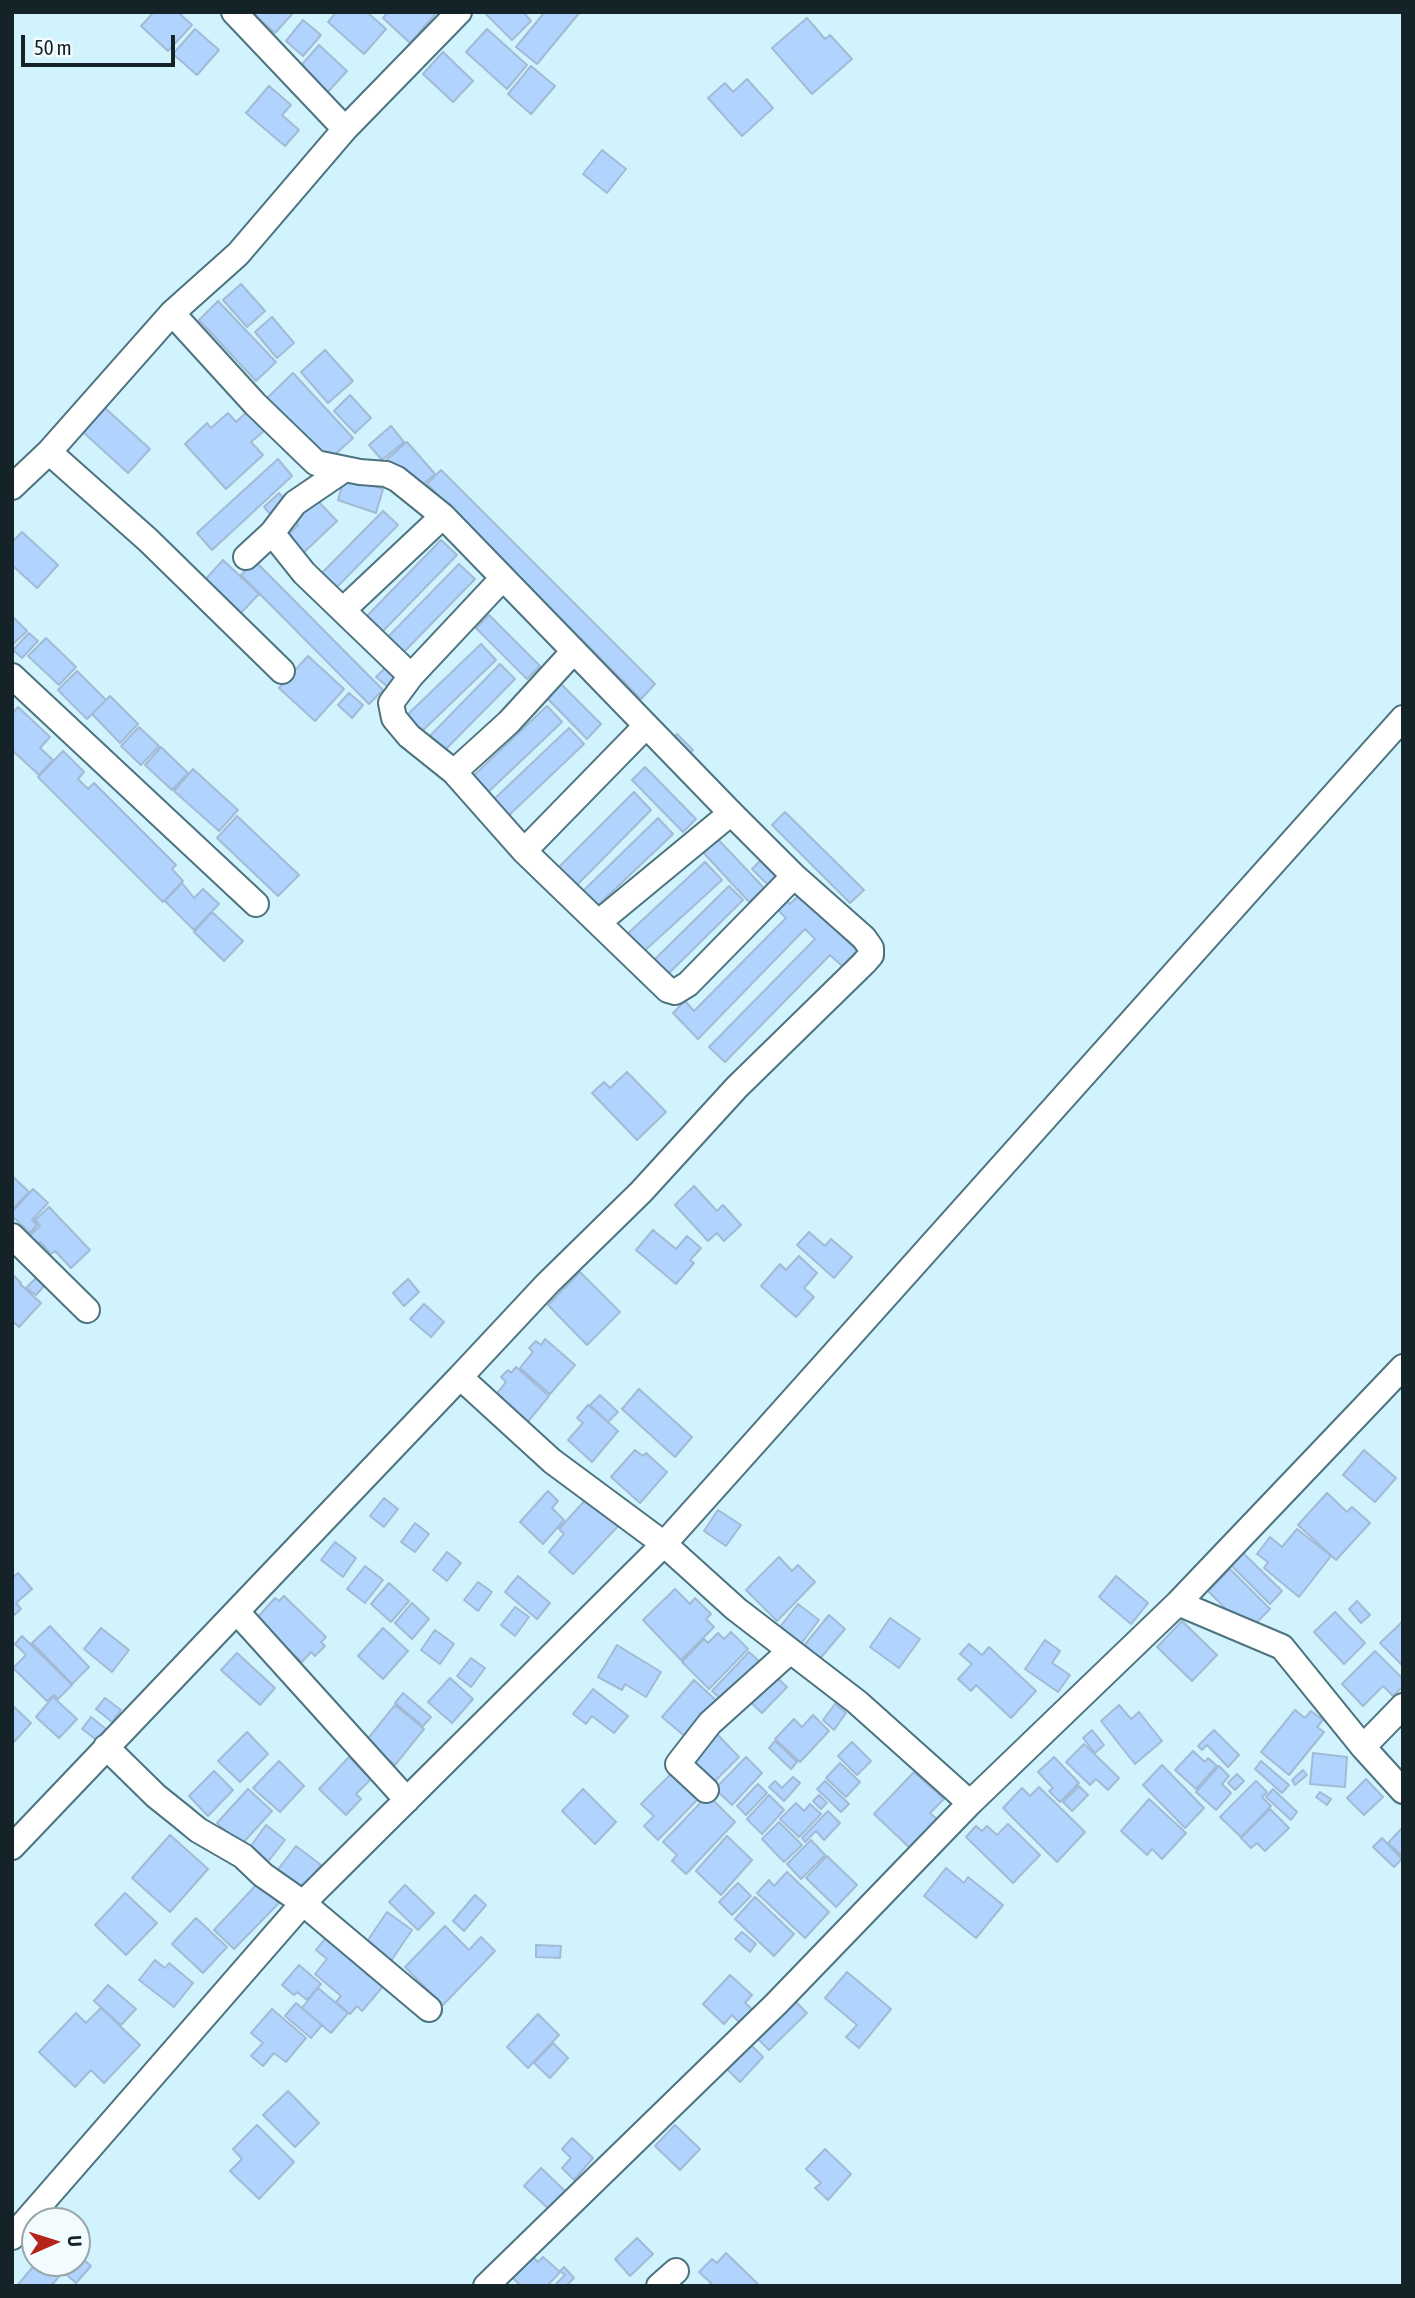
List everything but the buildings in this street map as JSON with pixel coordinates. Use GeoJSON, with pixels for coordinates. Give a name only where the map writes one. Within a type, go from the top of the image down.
{"type":"FeatureCollection","features":[{"type":"Feature","properties":{"kind":"street"},"geometry":{"type":"LineString","coordinates":[[234,12],[345,129]]}},
{"type":"Feature","properties":{"kind":"street"},"geometry":{"type":"LineString","coordinates":[[12,487],[48,452],[172,313],[238,254],[345,129],[459,12]]}},
{"type":"Feature","properties":{"kind":"street"},"geometry":{"type":"LineString","coordinates":[[12,1847],[547,1284],[641,1192],[737,1087],[869,958],[871,948],[864,938],[794,876],[730,813],[443,516],[397,479],[386,474],[316,463],[255,404],[172,313]]}},
{"type":"Feature","properties":{"kind":"street"},"geometry":{"type":"LineString","coordinates":[[48,452],[148,540],[282,671]]}},
{"type":"Feature","properties":{"kind":"street"},"geometry":{"type":"LineString","coordinates":[[246,556],[272,533],[295,503],[345,469]]}},
{"type":"Feature","properties":{"kind":"street"},"geometry":{"type":"LineString","coordinates":[[343,610],[443,516]]}},
{"type":"Feature","properties":{"kind":"street"},"geometry":{"type":"LineString","coordinates":[[272,533],[304,573],[411,676]]}},
{"type":"Feature","properties":{"kind":"street"},"geometry":{"type":"LineString","coordinates":[[502,579],[411,676],[391,703],[394,719],[409,736],[454,772],[524,851],[668,990],[675,992],[688,984],[794,876]]}},
{"type":"Feature","properties":{"kind":"street"},"geometry":{"type":"LineString","coordinates":[[454,772],[509,722],[574,651]]}},
{"type":"Feature","properties":{"kind":"street"},"geometry":{"type":"LineString","coordinates":[[12,676],[256,904]]}},
{"type":"Feature","properties":{"kind":"street"},"geometry":{"type":"LineString","coordinates":[[12,2237],[303,1903],[664,1544],[1403,718]]}},
{"type":"Feature","properties":{"kind":"street"},"geometry":{"type":"LineString","coordinates":[[524,851],[646,726]]}},
{"type":"Feature","properties":{"kind":"street"},"geometry":{"type":"LineString","coordinates":[[599,922],[730,813]]}},
{"type":"Feature","properties":{"kind":"street"},"geometry":{"type":"LineString","coordinates":[[12,1236],[87,1310]]}},
{"type":"Feature","properties":{"kind":"street"},"geometry":{"type":"LineString","coordinates":[[486,2286],[776,2004],[970,1803],[1178,1603],[1403,1367]]}},
{"type":"Feature","properties":{"kind":"street"},"geometry":{"type":"LineString","coordinates":[[460,1377],[552,1461],[664,1544],[736,1609],[857,1702],[970,1803]]}},
{"type":"Feature","properties":{"kind":"street"},"geometry":{"type":"LineString","coordinates":[[1178,1603],[1282,1647],[1363,1747],[1403,1791]]}},
{"type":"Feature","properties":{"kind":"street"},"geometry":{"type":"LineString","coordinates":[[237,1612],[407,1800]]}},
{"type":"Feature","properties":{"kind":"street"},"geometry":{"type":"LineString","coordinates":[[706,1790],[678,1764],[710,1723],[790,1651]]}},
{"type":"Feature","properties":{"kind":"street"},"geometry":{"type":"LineString","coordinates":[[1363,1747],[1403,1706]]}},
{"type":"Feature","properties":{"kind":"street"},"geometry":{"type":"LineString","coordinates":[[106,1747],[180,1816],[198,1830],[243,1856],[429,2009]]}}]}
